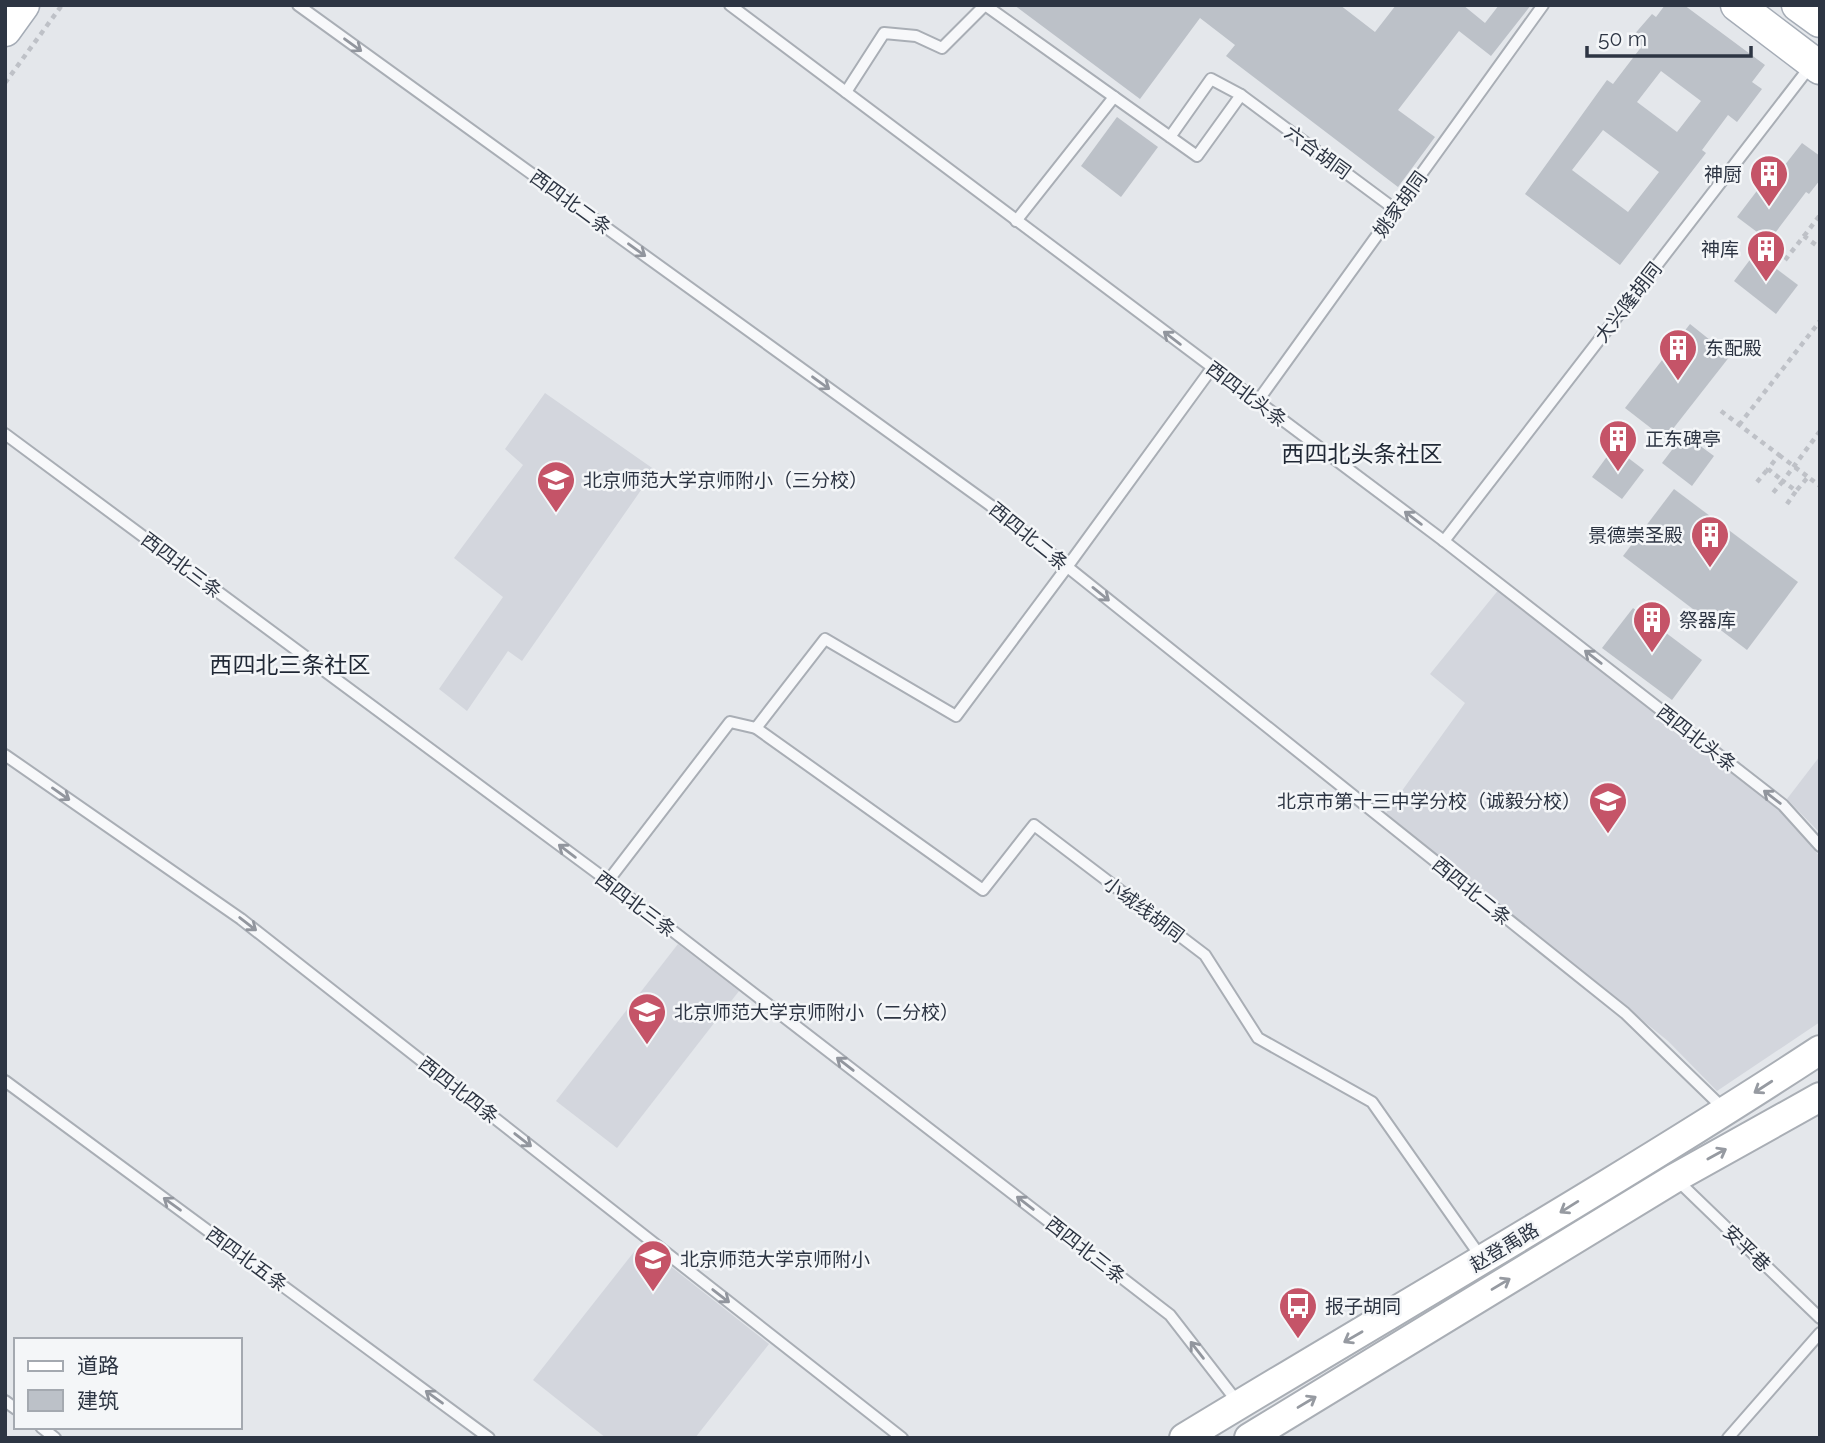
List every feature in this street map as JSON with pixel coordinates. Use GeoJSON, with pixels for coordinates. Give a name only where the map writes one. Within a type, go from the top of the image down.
{"type":"FeatureCollection","features":[{"type":"Feature","properties":{"kind":"main road"},"geometry":{"type":"LineString","coordinates":[[5,30],[23,5]]}},
{"type":"Feature","properties":{"kind":"main road"},"geometry":{"type":"LineString","coordinates":[[1737,5],[1816,66]]}},
{"type":"Feature","properties":{"kind":"main road"},"geometry":{"type":"LineString","coordinates":[[1798,5],[1820,21]]}},
{"type":"Feature","properties":{"kind":"main road","name":"赵登禹路"},"geometry":{"type":"LineString","coordinates":[[1184,1438],[1483,1260],[1820,1050]]}},
{"type":"Feature","properties":{"kind":"main road","name":"赵登禹路"},"geometry":{"type":"LineString","coordinates":[[1248,1438],[1675,1178],[1819,1098]]}},
{"type":"Feature","properties":{"kind":"lane","name":"西四北二条"},"geometry":{"type":"LineString","coordinates":[[298,5],[990,505],[1625,1013],[1726,1111]]}},
{"type":"Feature","properties":{"kind":"lane","name":"西四北头条"},"geometry":{"type":"LineString","coordinates":[[730,5],[1444,541],[1783,805],[1820,846]]}},
{"type":"Feature","properties":{"kind":"lane"},"geometry":{"type":"LineString","coordinates":[[846,92],[884,33],[916,36],[942,48],[985,5],[1197,156],[1241,95]]}},
{"type":"Feature","properties":{"kind":"lane","name":"姚家胡同"},"geometry":{"type":"LineString","coordinates":[[1257,402],[1544,5]]}},
{"type":"Feature","properties":{"kind":"lane","name":"大兴隆胡同"},"geometry":{"type":"LineString","coordinates":[[1444,541],[1816,66]]}},
{"type":"Feature","properties":{"kind":"lane","name":"六合胡同"},"geometry":{"type":"LineString","coordinates":[[1170,137],[1211,79],[1241,95],[1396,210]]}},
{"type":"Feature","properties":{"kind":"lane"},"geometry":{"type":"LineString","coordinates":[[1016,221],[1114,97]]}},
{"type":"Feature","properties":{"kind":"lane"},"geometry":{"type":"LineString","coordinates":[[608,881],[730,722],[756,728],[825,639],[956,716],[1212,368]]}},
{"type":"Feature","properties":{"kind":"lane","name":"西四北三条"},"geometry":{"type":"LineString","coordinates":[[5,434],[608,881],[1170,1315],[1239,1404]]}},
{"type":"Feature","properties":{"kind":"lane","name":"小绒线胡同"},"geometry":{"type":"LineString","coordinates":[[756,728],[983,890],[1034,825],[1205,955],[1258,1038],[1372,1102],[1483,1260]]}},
{"type":"Feature","properties":{"kind":"lane","name":"西四北四条"},"geometry":{"type":"LineString","coordinates":[[5,755],[241,919],[902,1438]]}},
{"type":"Feature","properties":{"kind":"lane","name":"西四北五条"},"geometry":{"type":"LineString","coordinates":[[5,1081],[489,1438]]}},
{"type":"Feature","properties":{"kind":"lane","name":"安平巷"},"geometry":{"type":"LineString","coordinates":[[1675,1178],[1820,1318]]}},
{"type":"Feature","properties":{"kind":"lane"},"geometry":{"type":"LineString","coordinates":[[1728,1438],[1820,1333]]}},
{"type":"Feature","properties":{"kind":"path"},"geometry":{"type":"LineString","coordinates":[[5,83],[62,5]]}},
{"type":"Feature","properties":{"kind":"path"},"geometry":{"type":"LineString","coordinates":[[1785,260],[1820,215]]}},
{"type":"Feature","properties":{"kind":"path"},"geometry":{"type":"LineString","coordinates":[[1804,236],[1820,248]]}},
{"type":"Feature","properties":{"kind":"path"},"geometry":{"type":"LineString","coordinates":[[1739,425],[1820,321]]}},
{"type":"Feature","properties":{"kind":"path"},"geometry":{"type":"LineString","coordinates":[[1721,411],[1820,486]]}},
{"type":"Feature","properties":{"kind":"path"},"geometry":{"type":"LineString","coordinates":[[1772,494],[1820,431]]}},
{"type":"Feature","properties":{"kind":"path"},"geometry":{"type":"LineString","coordinates":[[1758,482],[1779,454]]}},
{"type":"Feature","properties":{"kind":"path"},"geometry":{"type":"LineString","coordinates":[[1768,469],[1796,491]]}},
{"type":"Feature","properties":{"kind":"path"},"geometry":{"type":"LineString","coordinates":[[1787,504],[1808,477]]}},
{"type":"Feature","properties":{"kind":"shaded area","name":"北京师范大学京师附小（三分校）"},"geometry":{"type":"Polygon","coordinates":[[[545,393],[655,470],[522,661],[508,651],[467,711],[439,689],[503,597],[454,558],[523,465],[505,449],[545,393]]]}},
{"type":"Feature","properties":{"kind":"shaded area","name":"北京市第十三中学分校（诚毅分校）"},"geometry":{"type":"Polygon","coordinates":[[[1500,588],[1780,808],[1820,857],[1820,1022],[1717,1091],[1668,1041],[1386,813],[1465,703],[1430,674],[1500,588]]]}},
{"type":"Feature","properties":{"kind":"shaded area"},"geometry":{"type":"Polygon","coordinates":[[[1820,756],[1820,833],[1787,799],[1820,756]]]}},
{"type":"Feature","properties":{"kind":"shaded area","name":"北京师范大学京师附小（二分校）"},"geometry":{"type":"Polygon","coordinates":[[[678,944],[739,991],[617,1148],[556,1101],[678,944]]]}},
{"type":"Feature","properties":{"kind":"shaded area","name":"北京师范大学京师附小"},"geometry":{"type":"Polygon","coordinates":[[[641,1243],[769,1344],[695,1438],[606,1438],[533,1380],[641,1243]]]}},
{"type":"Feature","properties":{"kind":"building"},"geometry":{"type":"Polygon","coordinates":[[[1014,5],[1340,5],[1375,32],[1396,5],[1463,5],[1485,23],[1499,5],[1531,5],[1491,56],[1459,31],[1398,110],[1435,137],[1398,187],[1226,56],[1235,45],[1200,18],[1140,99],[1014,5]]]}},
{"type":"Feature","properties":{"kind":"building"},"geometry":{"type":"Polygon","coordinates":[[[1665,5],[1684,5],[1765,65],[1752,82],[1762,89],[1737,122],[1728,115],[1702,150],[1706,153],[1620,265],[1525,194],[1607,80],[1613,84],[1642,46],[1632,37],[1652,14],[1656,17],[1665,5]],[[1661,71],[1637,102],[1677,132],[1701,101],[1661,71]],[[1603,130],[1572,170],[1628,212],[1659,172],[1603,130]]]}},
{"type":"Feature","properties":{"kind":"building"},"geometry":{"type":"Polygon","coordinates":[[[1117,117],[1158,147],[1121,197],[1081,166],[1117,117]]]}},
{"type":"Feature","properties":{"kind":"building"},"geometry":{"type":"Polygon","coordinates":[[[1802,143],[1820,156],[1820,180],[1809,194],[1806,192],[1769,241],[1737,217],[1769,175],[1774,179],[1802,143]]]}},
{"type":"Feature","properties":{"kind":"building","name":"神库"},"geometry":{"type":"Polygon","coordinates":[[[1755,253],[1798,285],[1776,314],[1734,281],[1755,253]]]}},
{"type":"Feature","properties":{"kind":"building","name":"东配殿"},"geometry":{"type":"Polygon","coordinates":[[[1690,324],[1730,356],[1665,439],[1625,408],[1690,324]]]}},
{"type":"Feature","properties":{"kind":"building"},"geometry":{"type":"Polygon","coordinates":[[[1684,434],[1714,456],[1692,486],[1662,463],[1684,434]]]}},
{"type":"Feature","properties":{"kind":"building","name":"正东碑亭"},"geometry":{"type":"Polygon","coordinates":[[[1614,447],[1644,470],[1622,499],[1592,477],[1614,447]]]}},
{"type":"Feature","properties":{"kind":"building","name":"景德崇圣殿"},"geometry":{"type":"Polygon","coordinates":[[[1674,489],[1798,582],[1747,650],[1623,556],[1674,489]]]}},
{"type":"Feature","properties":{"kind":"building","name":"祭器库"},"geometry":{"type":"Polygon","coordinates":[[[1633,608],[1702,660],[1672,700],[1602,648],[1633,608]]]}},
{"type":"Feature","properties":{"kind":"place","name":"神厨"},"geometry":{"type":"Point","coordinates":[1769,208]}},
{"type":"Feature","properties":{"kind":"place","name":"神库"},"geometry":{"type":"Point","coordinates":[1766,283]}},
{"type":"Feature","properties":{"kind":"place","name":"东配殿"},"geometry":{"type":"Point","coordinates":[1678,382]}},
{"type":"Feature","properties":{"kind":"place","name":"正东碑亭"},"geometry":{"type":"Point","coordinates":[1618,473]}},
{"type":"Feature","properties":{"kind":"place","name":"北京师范大学京师附小（三分校）"},"geometry":{"type":"Point","coordinates":[556,514]}},
{"type":"Feature","properties":{"kind":"place","name":"景德崇圣殿"},"geometry":{"type":"Point","coordinates":[1710,569]}},
{"type":"Feature","properties":{"kind":"place","name":"祭器库"},"geometry":{"type":"Point","coordinates":[1652,654]}},
{"type":"Feature","properties":{"kind":"place","name":"北京市第十三中学分校（诚毅分校）"},"geometry":{"type":"Point","coordinates":[1608,835]}},
{"type":"Feature","properties":{"kind":"place","name":"北京师范大学京师附小（二分校）"},"geometry":{"type":"Point","coordinates":[647,1046]}},
{"type":"Feature","properties":{"kind":"place","name":"北京师范大学京师附小"},"geometry":{"type":"Point","coordinates":[653,1293]}},
{"type":"Feature","properties":{"kind":"place","name":"报子胡同"},"geometry":{"type":"Point","coordinates":[1298,1340]}},
{"type":"Feature","properties":{"kind":"district","name":"西四北头条社区"},"geometry":{"type":"Point","coordinates":[1362,454]}},
{"type":"Feature","properties":{"kind":"district","name":"西四北三条社区"},"geometry":{"type":"Point","coordinates":[290,665]}}]}
